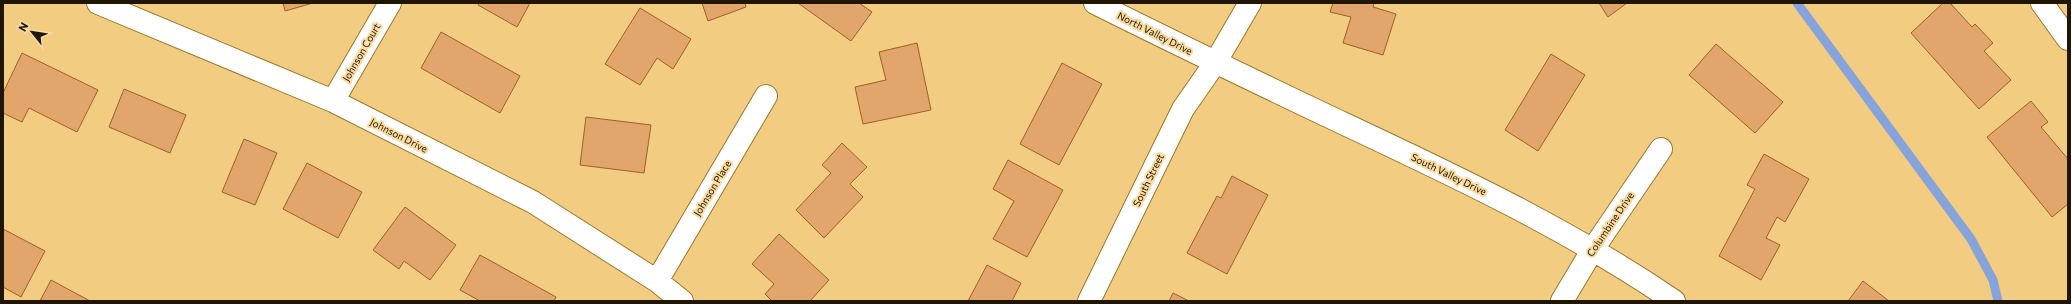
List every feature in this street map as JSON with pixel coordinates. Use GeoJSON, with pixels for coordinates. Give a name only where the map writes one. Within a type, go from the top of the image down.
{"type":"FeatureCollection","features":[{"type":"Feature","properties":{"kind":"street","name":"Johnson Drive"},"geometry":{"type":"LineString","coordinates":[[98,3],[333,102],[533,202],[657,281],[682,301]]}},
{"type":"Feature","properties":{"kind":"street","name":"Johnson Court"},"geometry":{"type":"LineString","coordinates":[[333,102],[390,3]]}},
{"type":"Feature","properties":{"kind":"street","name":"North Valley Drive"},"geometry":{"type":"LineString","coordinates":[[1095,3],[1215,63]]}},
{"type":"Feature","properties":{"kind":"street","name":"South Street"},"geometry":{"type":"LineString","coordinates":[[1089,301],[1183,109],[1215,63],[1250,3]]}},
{"type":"Feature","properties":{"kind":"street"},"geometry":{"type":"LineString","coordinates":[[2042,3],[2068,39]]}},
{"type":"Feature","properties":{"kind":"street","name":"South Valley Drive"},"geometry":{"type":"LineString","coordinates":[[1215,63],[1483,190],[1592,249],[1674,301]]}},
{"type":"Feature","properties":{"kind":"street","name":"Johnson Place"},"geometry":{"type":"LineString","coordinates":[[657,281],[766,96]]}},
{"type":"Feature","properties":{"kind":"street","name":"Columbine Drive"},"geometry":{"type":"LineString","coordinates":[[1562,301],[1592,249],[1661,149]]}},
{"type":"Feature","properties":{"kind":"building"},"geometry":{"type":"Polygon","coordinates":[[[283,3],[313,3],[285,11],[283,3]]]}},
{"type":"Feature","properties":{"kind":"building"},"geometry":{"type":"Polygon","coordinates":[[[479,3],[530,3],[517,27],[478,5],[479,3]]]}},
{"type":"Feature","properties":{"kind":"building"},"geometry":{"type":"Polygon","coordinates":[[[702,3],[745,3],[746,7],[708,21],[702,3]]]}},
{"type":"Feature","properties":{"kind":"building"},"geometry":{"type":"Polygon","coordinates":[[[798,3],[859,3],[872,12],[851,41],[798,3]]]}},
{"type":"Feature","properties":{"kind":"building"},"geometry":{"type":"Polygon","coordinates":[[[1333,3],[1374,3],[1373,7],[1396,14],[1383,55],[1343,43],[1351,17],[1330,12],[1333,3]]]}},
{"type":"Feature","properties":{"kind":"building"},"geometry":{"type":"Polygon","coordinates":[[[1599,3],[1627,3],[1608,17],[1599,3]]]}},
{"type":"Feature","properties":{"kind":"building"},"geometry":{"type":"Polygon","coordinates":[[[1943,3],[1950,3],[1972,27],[1975,24],[1993,43],[1984,51],[2011,80],[1979,109],[1911,33],[1943,3]]]}},
{"type":"Feature","properties":{"kind":"building"},"geometry":{"type":"Polygon","coordinates":[[[640,8],[691,39],[673,69],[657,58],[640,85],[605,64],[640,8]]]}},
{"type":"Feature","properties":{"kind":"building"},"geometry":{"type":"Polygon","coordinates":[[[441,32],[520,76],[500,113],[421,68],[441,32]]]}},
{"type":"Feature","properties":{"kind":"building"},"geometry":{"type":"Polygon","coordinates":[[[917,43],[931,110],[863,124],[855,87],[886,80],[879,52],[917,43]]]}},
{"type":"Feature","properties":{"kind":"building"},"geometry":{"type":"Polygon","coordinates":[[[1716,44],[1783,102],[1755,133],[1689,75],[1716,44]]]}},
{"type":"Feature","properties":{"kind":"building"},"geometry":{"type":"Polygon","coordinates":[[[22,53],[98,90],[77,132],[29,108],[22,122],[3,113],[3,93],[22,53]]]}},
{"type":"Feature","properties":{"kind":"building"},"geometry":{"type":"Polygon","coordinates":[[[1551,54],[1585,75],[1538,151],[1505,130],[1551,54]]]}},
{"type":"Feature","properties":{"kind":"building"},"geometry":{"type":"Polygon","coordinates":[[[1062,63],[1102,84],[1059,165],[1020,144],[1062,63]]]}},
{"type":"Feature","properties":{"kind":"building"},"geometry":{"type":"Polygon","coordinates":[[[124,89],[186,115],[170,153],[109,127],[124,89]]]}},
{"type":"Feature","properties":{"kind":"building"},"geometry":{"type":"Polygon","coordinates":[[[2031,101],[2048,122],[2041,127],[2068,159],[2068,204],[2052,217],[1987,137],[2031,101]]]}},
{"type":"Feature","properties":{"kind":"building"},"geometry":{"type":"Polygon","coordinates":[[[586,117],[651,125],[644,173],[580,165],[586,117]]]}},
{"type":"Feature","properties":{"kind":"building"},"geometry":{"type":"Polygon","coordinates":[[[244,139],[277,153],[255,205],[222,192],[244,139]]]}},
{"type":"Feature","properties":{"kind":"building"},"geometry":{"type":"Polygon","coordinates":[[[842,143],[867,167],[850,184],[863,197],[824,238],[796,210],[831,173],[822,165],[842,143]]]}},
{"type":"Feature","properties":{"kind":"building"},"geometry":{"type":"Polygon","coordinates":[[[1764,154],[1809,179],[1785,222],[1777,217],[1766,238],[1780,245],[1761,280],[1719,256],[1755,189],[1747,185],[1764,154]]]}},
{"type":"Feature","properties":{"kind":"building"},"geometry":{"type":"Polygon","coordinates":[[[1008,160],[1063,190],[1027,257],[993,239],[1014,201],[993,189],[1008,160]]]}},
{"type":"Feature","properties":{"kind":"building"},"geometry":{"type":"Polygon","coordinates":[[[307,163],[362,192],[338,238],[283,209],[307,163]]]}},
{"type":"Feature","properties":{"kind":"building"},"geometry":{"type":"Polygon","coordinates":[[[1232,176],[1268,195],[1227,274],[1187,253],[1217,196],[1221,198],[1232,176]]]}},
{"type":"Feature","properties":{"kind":"building"},"geometry":{"type":"Polygon","coordinates":[[[405,207],[456,245],[430,280],[404,261],[399,269],[373,250],[405,207]]]}},
{"type":"Feature","properties":{"kind":"building"},"geometry":{"type":"Polygon","coordinates":[[[3,229],[45,251],[21,297],[3,287],[3,229]]]}},
{"type":"Feature","properties":{"kind":"building"},"geometry":{"type":"Polygon","coordinates":[[[779,234],[829,280],[810,301],[772,301],[765,294],[774,284],[752,264],[779,234]]]}},
{"type":"Feature","properties":{"kind":"building"},"geometry":{"type":"Polygon","coordinates":[[[480,255],[556,297],[554,301],[480,301],[460,290],[480,255]]]}},
{"type":"Feature","properties":{"kind":"building"},"geometry":{"type":"Polygon","coordinates":[[[987,265],[1021,283],[1012,301],[968,301],[987,265]]]}},
{"type":"Feature","properties":{"kind":"building"},"geometry":{"type":"Polygon","coordinates":[[[51,280],[90,301],[40,301],[51,280]]]}},
{"type":"Feature","properties":{"kind":"building"},"geometry":{"type":"Polygon","coordinates":[[[1863,281],[1889,301],[1848,301],[1863,281]]]}},
{"type":"Feature","properties":{"kind":"building"},"geometry":{"type":"Polygon","coordinates":[[[1173,293],[1189,301],[1169,301],[1173,293]]]}},
{"type":"Feature","properties":{"kind":"waterway"},"geometry":{"type":"LineString","coordinates":[[1797,3],[1971,239],[1993,280],[1998,301]]}}]}
